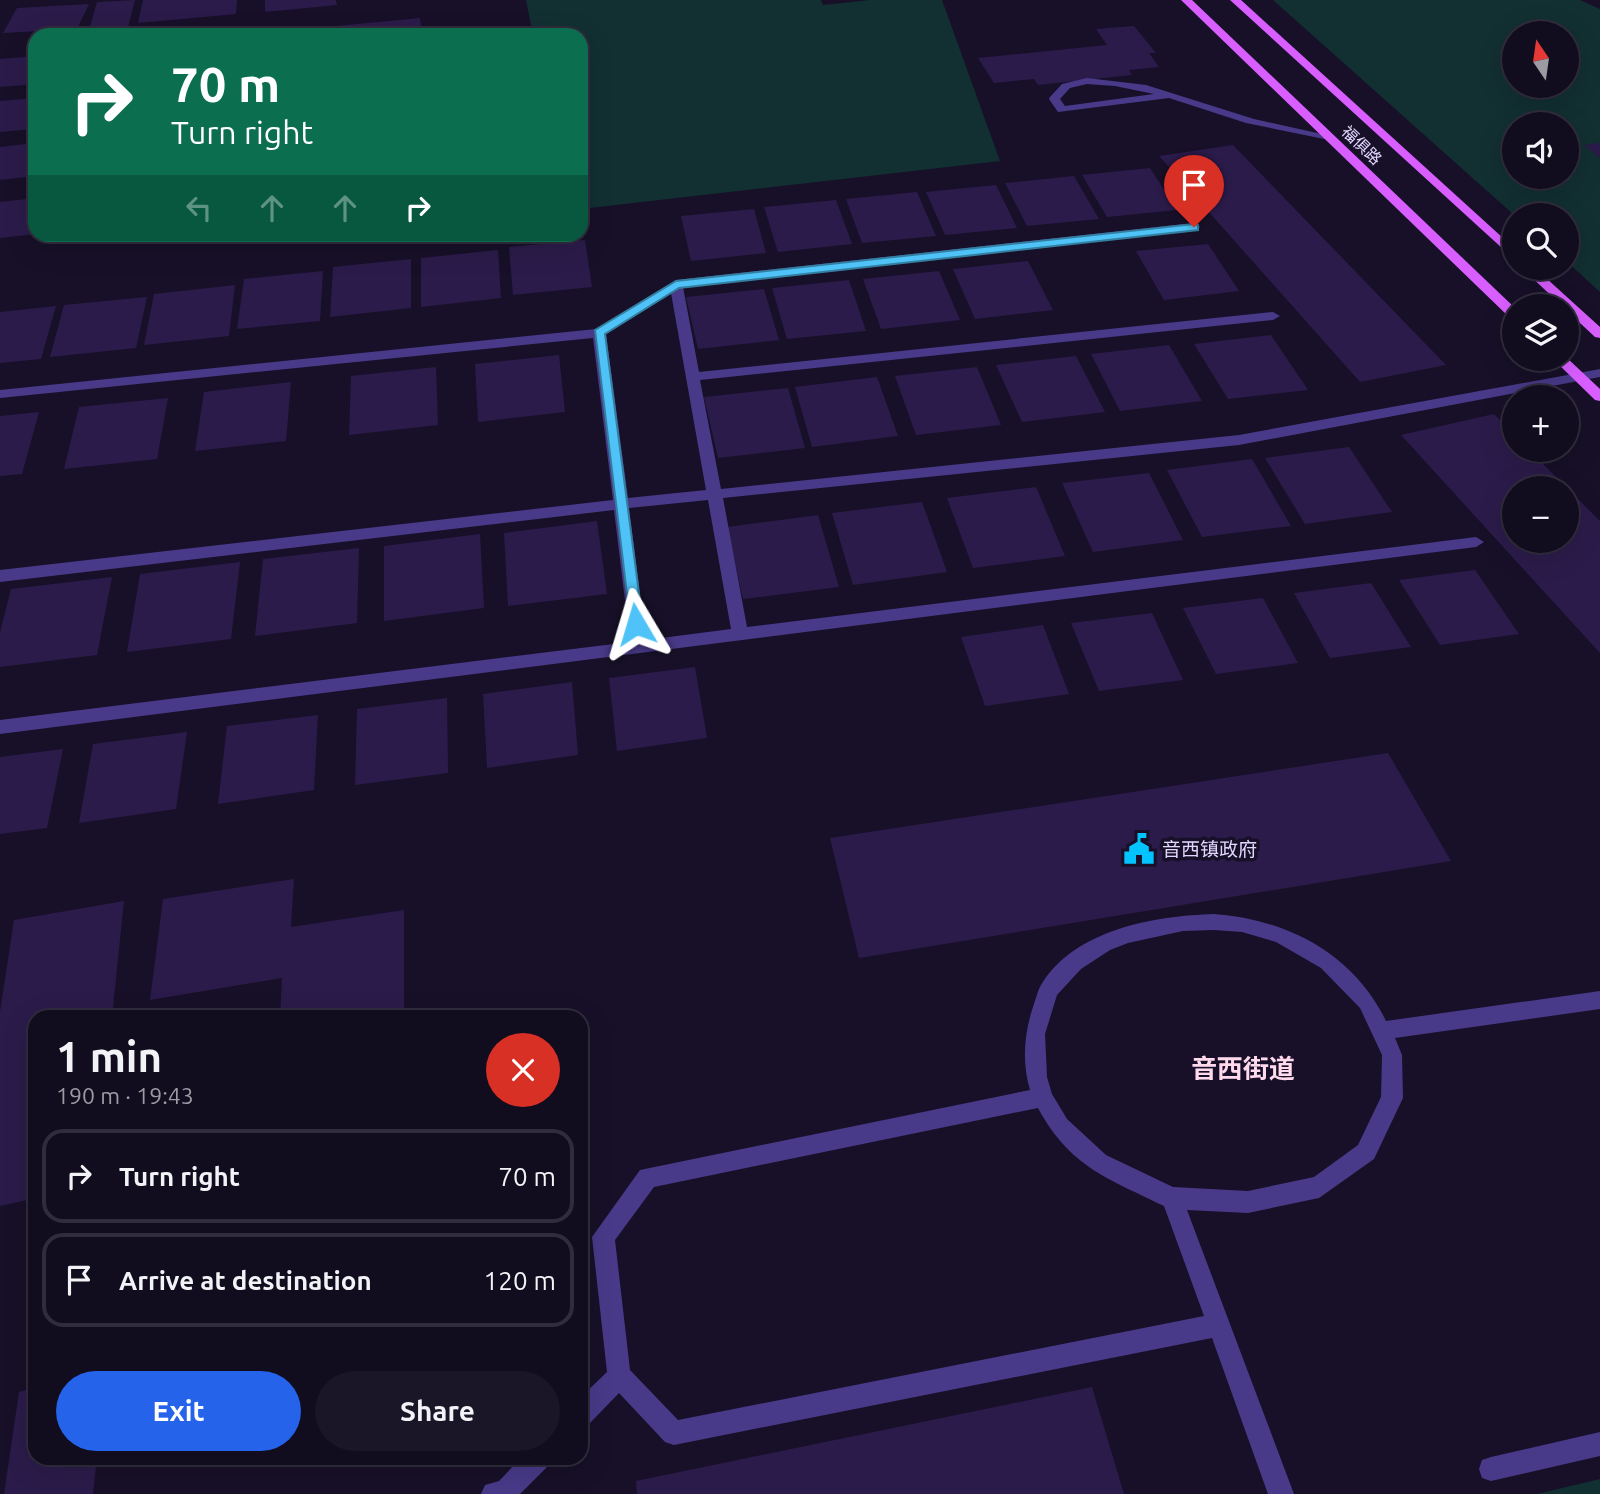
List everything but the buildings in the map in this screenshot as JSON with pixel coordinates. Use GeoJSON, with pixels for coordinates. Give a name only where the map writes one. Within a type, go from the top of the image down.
{"type":"FeatureCollection","features":[{"type":"Feature","properties":{"kind":"main road","name":"福俱路"},"geometry":{"type":"LineString","coordinates":[[1186,0],[1502,303]]}},
{"type":"Feature","properties":{"kind":"main road","name":"福俱路"},"geometry":{"type":"LineString","coordinates":[[1235,0],[1502,244]]}},
{"type":"Feature","properties":{"kind":"main road"},"geometry":{"type":"LineString","coordinates":[[1541,280],[1600,334]]}},
{"type":"Feature","properties":{"kind":"main road"},"geometry":{"type":"LineString","coordinates":[[1573,371],[1600,397]]}},
{"type":"Feature","properties":{"kind":"street"},"geometry":{"type":"LineString","coordinates":[[1166,96],[1062,110],[1054,99],[1057,92],[1068,85],[1119,81],[1252,121],[1329,137]]}},
{"type":"Feature","properties":{"kind":"street"},"geometry":{"type":"LineString","coordinates":[[0,394],[599,333],[676,285],[1194,227]]}},
{"type":"Feature","properties":{"kind":"street"},"geometry":{"type":"LineString","coordinates":[[676,285],[740,635]]}},
{"type":"Feature","properties":{"kind":"street"},"geometry":{"type":"LineString","coordinates":[[693,377],[1273,316]]}},
{"type":"Feature","properties":{"kind":"street"},"geometry":{"type":"LineString","coordinates":[[599,333],[639,648]]}},
{"type":"Feature","properties":{"kind":"street"},"geometry":{"type":"LineString","coordinates":[[0,576],[621,504],[1239,440],[1600,373]]}},
{"type":"Feature","properties":{"kind":"street"},"geometry":{"type":"LineString","coordinates":[[0,727],[1475,542]]}},
{"type":"Feature","properties":{"kind":"street"},"geometry":{"type":"LineString","coordinates":[[1183,923],[1242,924],[1281,935],[1328,962],[1367,1002],[1381,1031],[1392,1055],[1392,1098],[1366,1152],[1319,1188],[1248,1202],[1172,1198],[1098,1163],[1059,1126],[1043,1097],[1037,1077],[1035,1034],[1049,990],[1074,963],[1103,944],[1128,935],[1183,923]]}},
{"type":"Feature","properties":{"kind":"street"},"geometry":{"type":"LineString","coordinates":[[1381,1031],[1600,1000]]}},
{"type":"Feature","properties":{"kind":"street"},"geometry":{"type":"LineString","coordinates":[[1043,1097],[648,1178],[603,1237],[619,1376],[674,1433],[1219,1325]]}},
{"type":"Feature","properties":{"kind":"street"},"geometry":{"type":"LineString","coordinates":[[1172,1198],[1281,1494]]}},
{"type":"Feature","properties":{"kind":"street"},"geometry":{"type":"LineString","coordinates":[[588,1407],[619,1376]]}},
{"type":"Feature","properties":{"kind":"street"},"geometry":{"type":"LineString","coordinates":[[1491,1469],[1600,1444]]}},
{"type":"Feature","properties":{"kind":"street"},"geometry":{"type":"LineString","coordinates":[[495,1494],[505,1492],[531,1465]]}},
{"type":"Feature","properties":{"kind":"green space"},"geometry":{"type":"Polygon","coordinates":[[[526,0],[821,0],[823,5],[870,0],[942,0],[1000,161],[588,208],[588,28],[532,28],[526,0]]]}},
{"type":"Feature","properties":{"kind":"green space"},"geometry":{"type":"Polygon","coordinates":[[[1273,0],[1580,0],[1600,9],[1600,292],[1579,273],[1579,203],[1502,204],[1273,0]]]}},
{"type":"Feature","properties":{"kind":"green space"},"geometry":{"type":"Polygon","coordinates":[[[1600,1479],[1600,1494],[1537,1494],[1600,1479]]]}},
{"type":"Feature","properties":{"kind":"place","name":"音西镇政府"},"geometry":{"type":"Point","coordinates":[1139,849]}},
{"type":"Feature","properties":{"kind":"district","name":"音西街道"},"geometry":{"type":"Point","coordinates":[1243,1068]}},
{"type":"Feature","properties":{"kind":"route"},"geometry":{"type":"LineString","coordinates":[[636,624],[599,333],[676,285],[1194,227]]}}]}
